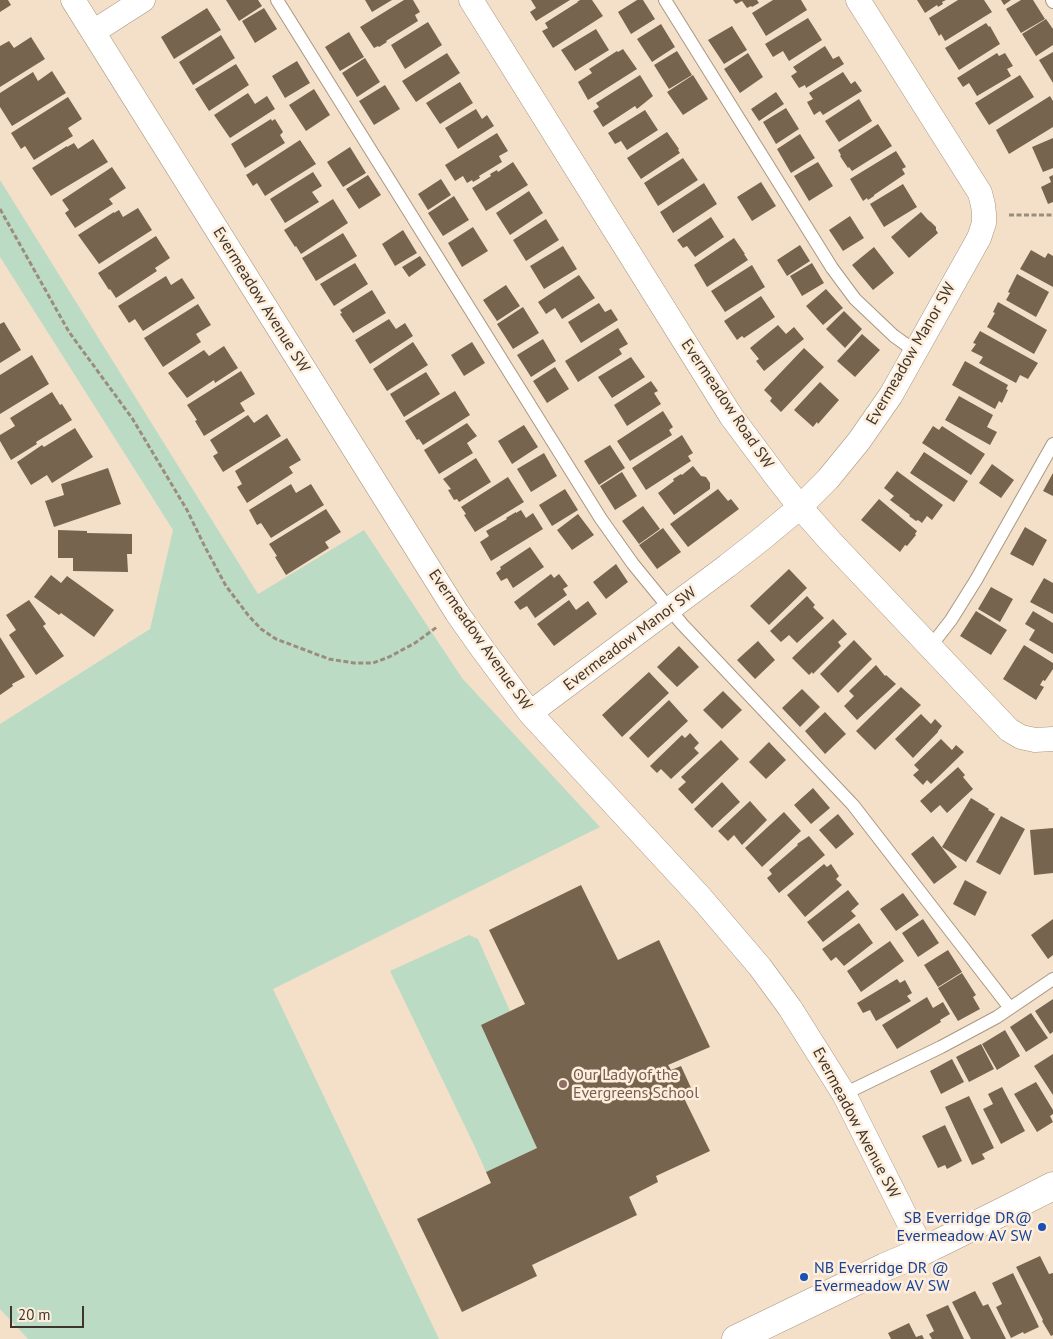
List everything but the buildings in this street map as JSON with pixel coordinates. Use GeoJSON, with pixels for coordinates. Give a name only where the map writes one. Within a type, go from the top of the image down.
{"type":"FeatureCollection","features":[{"type":"Feature","properties":{"kind":"street","name":"Evermeadow Avenue SW"},"geometry":{"type":"LineString","coordinates":[[74,0],[457,613],[530,713],[702,899],[760,967],[790,1008],[844,1094],[923,1251]]}},
{"type":"Feature","properties":{"kind":"street"},"geometry":{"type":"LineString","coordinates":[[93,32],[144,0]]}},
{"type":"Feature","properties":{"kind":"street","name":"Evermeadow Road SW"},"geometry":{"type":"LineString","coordinates":[[471,0],[731,416],[800,507],[1008,730],[1021,737],[1035,740],[1053,739]]}},
{"type":"Feature","properties":{"kind":"street","name":"Evermeadow Manor SW"},"geometry":{"type":"LineString","coordinates":[[530,713],[749,549],[800,507],[828,479],[859,441],[891,395],[979,238],[984,222],[980,193],[858,0]]}},
{"type":"Feature","properties":{"kind":"street"},"geometry":{"type":"LineString","coordinates":[[736,1339],[885,1267],[923,1251],[1053,1186]]}},
{"type":"Feature","properties":{"kind":"lane"},"geometry":{"type":"LineString","coordinates":[[277,0],[602,519],[633,564],[670,609],[734,680],[853,805],[1010,1008]]}},
{"type":"Feature","properties":{"kind":"lane"},"geometry":{"type":"LineString","coordinates":[[665,0],[832,268],[861,305],[894,336],[915,351]]}},
{"type":"Feature","properties":{"kind":"lane"},"geometry":{"type":"LineString","coordinates":[[930,647],[951,620],[976,580],[1053,444]]}},
{"type":"Feature","properties":{"kind":"lane"},"geometry":{"type":"LineString","coordinates":[[844,1094],[941,1047],[997,1017],[1053,979]]}},
{"type":"Feature","properties":{"kind":"path"},"geometry":{"type":"LineString","coordinates":[[0,208],[69,332],[132,418],[187,510],[226,586],[261,629],[276,639],[329,659],[354,663],[373,663],[389,658],[415,643],[457,613]]}},
{"type":"Feature","properties":{"kind":"path"},"geometry":{"type":"LineString","coordinates":[[984,214],[1053,215]]}},
{"type":"Feature","properties":{"kind":"green space"},"geometry":{"type":"Polygon","coordinates":[[[0,180],[258,594],[364,530],[462,678],[600,827],[273,989],[439,1339],[28,1339],[0,1309],[0,724],[150,629],[173,530],[0,257],[0,180]]]}},
{"type":"Feature","properties":{"kind":"green space"},"geometry":{"type":"Polygon","coordinates":[[[469,935],[478,939],[510,1011],[537,1148],[486,1172],[390,971],[469,935]]]}},
{"type":"Feature","properties":{"kind":"place","name":"Our Lady of the Evergreens School"},"geometry":{"type":"Point","coordinates":[563,1084]}},
{"type":"Feature","properties":{"kind":"place","name":"SB Everridge DR@ Evermeadow AV SW"},"geometry":{"type":"Point","coordinates":[1042,1227]}},
{"type":"Feature","properties":{"kind":"place","name":"NB Everridge DR @ Evermeadow AV SW"},"geometry":{"type":"Point","coordinates":[804,1277]}}]}
